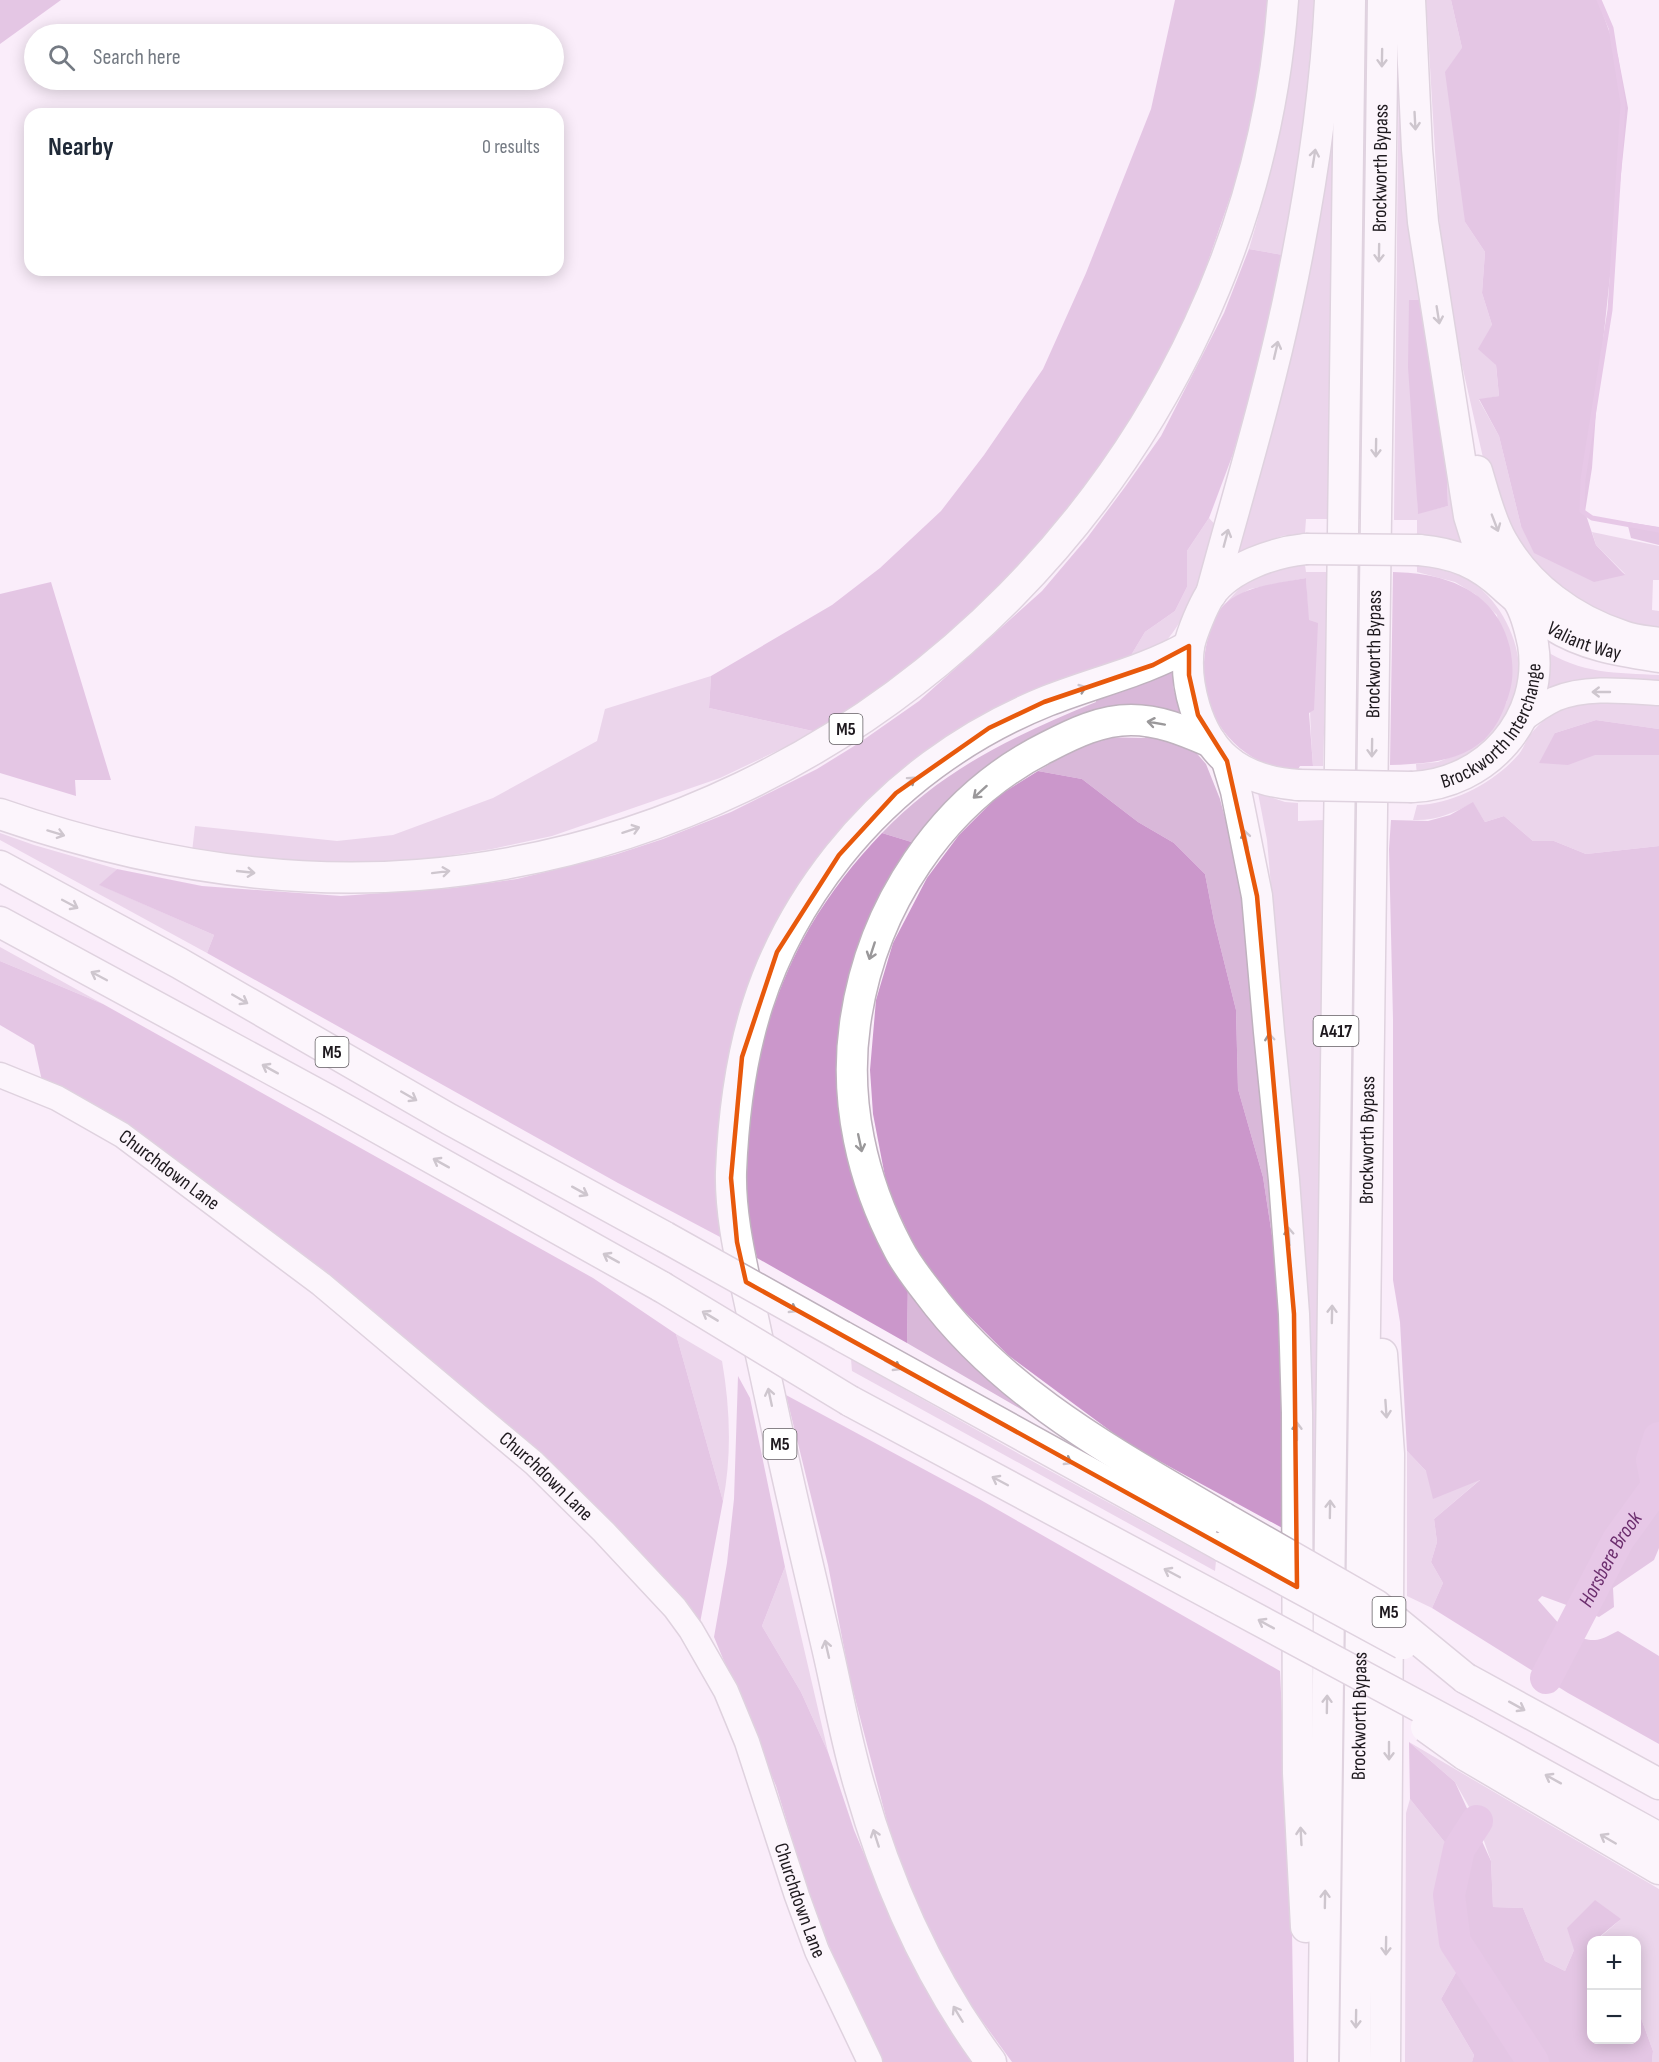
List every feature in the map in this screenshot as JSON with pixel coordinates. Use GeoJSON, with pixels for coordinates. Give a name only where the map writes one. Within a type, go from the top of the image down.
{"type":"FeatureCollection","features":[{"type":"Feature","properties":{"kind":"highway","name":"M5"},"geometry":{"type":"LineString","coordinates":[[0,814],[81,840],[173,862],[218,869],[309,877],[417,875],[521,860],[639,828],[766,775],[838,734],[904,690],[998,609],[1063,539],[1097,496],[1141,432],[1182,360],[1223,267],[1243,213],[1270,105],[1283,0]]}},
{"type":"Feature","properties":{"kind":"highway"},"geometry":{"type":"LineString","coordinates":[[1211,594],[1267,388],[1305,215],[1317,139],[1330,0]]}},
{"type":"Feature","properties":{"kind":"highway","name":"Brockworth Bypass"},"geometry":{"type":"LineString","coordinates":[[1323,2062],[1350,0]]}},
{"type":"Feature","properties":{"kind":"highway","name":"Brockworth Bypass"},"geometry":{"type":"LineString","coordinates":[[1355,2062],[1383,0]]}},
{"type":"Feature","properties":{"kind":"highway"},"geometry":{"type":"LineString","coordinates":[[1410,0],[1423,222],[1469,516],[1479,548],[1491,574]]}},
{"type":"Feature","properties":{"kind":"highway"},"geometry":{"type":"LineString","coordinates":[[1446,367],[1485,499],[1501,540],[1522,571],[1550,597],[1585,621],[1624,637],[1659,643]]}},
{"type":"Feature","properties":{"kind":"highway","name":"Brockworth Interchange"},"geometry":{"type":"LineString","coordinates":[[1306,549],[1438,551],[1464,558],[1491,574],[1519,601],[1530,630],[1534,652],[1532,689],[1519,722],[1496,752],[1474,770],[1447,782],[1412,787],[1298,785],[1267,780],[1252,775],[1219,751],[1198,715],[1189,675],[1189,646],[1211,594],[1225,581],[1252,563],[1271,555],[1306,549]]}},
{"type":"Feature","properties":{"kind":"highway","name":"M5"},"geometry":{"type":"LineString","coordinates":[[991,2062],[973,2038],[921,1950],[899,1901],[859,1785],[784,1462],[737,1242],[731,1178],[742,1058],[758,1001],[777,952],[806,899],[839,855],[896,793],[938,759],[989,728],[1044,702],[1153,665],[1189,646]]}},
{"type":"Feature","properties":{"kind":"highway","name":"M5"},"geometry":{"type":"LineString","coordinates":[[1219,751],[1178,728],[1150,722],[1128,720],[1093,726],[1035,753],[986,786],[935,836],[900,888],[879,930],[866,971],[854,1026],[852,1089],[859,1142],[874,1198],[910,1268],[954,1325],[1013,1382],[1053,1414],[1094,1441],[1376,1605],[1466,1678]]}},
{"type":"Feature","properties":{"kind":"highway"},"geometry":{"type":"LineString","coordinates":[[1219,751],[1236,791],[1257,896],[1284,1180],[1294,1314],[1297,1413],[1298,1773],[1313,2062]]}},
{"type":"Feature","properties":{"kind":"highway","name":"M5"},"geometry":{"type":"LineString","coordinates":[[0,866],[178,963],[449,1119],[1224,1547],[1659,1784]]}},
{"type":"Feature","properties":{"kind":"highway","name":"M5"},"geometry":{"type":"LineString","coordinates":[[0,922],[328,1100],[662,1287],[850,1401],[1347,1669],[1659,1869]]}},
{"type":"Feature","properties":{"kind":"highway","name":"M5"},"geometry":{"type":"LineString","coordinates":[[1368,1162],[1389,1454],[1385,2062]]}},
{"type":"Feature","properties":{"kind":"highway","name":"M5"},"geometry":{"type":"LineString","coordinates":[[1465,1743],[1659,1838]]}},
{"type":"Feature","properties":{"kind":"street","name":"Valiant Way"},"geometry":{"type":"LineString","coordinates":[[1519,601],[1549,627],[1575,642],[1610,652],[1659,660]]}},
{"type":"Feature","properties":{"kind":"street","name":"Valiant Way"},"geometry":{"type":"LineString","coordinates":[[1519,722],[1555,699],[1571,694],[1604,691],[1659,693]]}},
{"type":"Feature","properties":{"kind":"street","name":"Churchdown Lane"},"geometry":{"type":"LineString","coordinates":[[0,1075],[57,1098],[122,1135],[321,1284],[534,1463],[604,1532],[675,1608],[691,1630],[726,1691],[747,1742],[817,1951],[870,2062]]}},
{"type":"Feature","properties":{"kind":"highlighted area"},"geometry":{"type":"Polygon","coordinates":[[[1189,646],[1189,675],[1198,715],[1227,761],[1257,896],[1294,1314],[1297,1587],[746,1282],[737,1242],[731,1178],[742,1057],[777,952],[839,855],[896,793],[989,728],[1044,702],[1153,665],[1189,646]]]}},
{"type":"Feature","properties":{"kind":"shaded area"},"geometry":{"type":"Polygon","coordinates":[[[0,0],[61,0],[28,24],[24,24],[24,27],[0,44],[0,0]]]}},
{"type":"Feature","properties":{"kind":"shaded area"},"geometry":{"type":"Polygon","coordinates":[[[1175,0],[1269,0],[1253,116],[1234,186],[1191,311],[1127,431],[1041,547],[912,667],[817,732],[709,708],[711,676],[832,605],[880,568],[941,511],[984,455],[1043,369],[1086,273],[1151,109],[1175,0]]]}},
{"type":"Feature","properties":{"kind":"shaded area"},"geometry":{"type":"Polygon","coordinates":[[[1296,0],[1314,0],[1299,160],[1283,255],[1249,249],[1266,187],[1279,126],[1296,0]]]}},
{"type":"Feature","properties":{"kind":"shaded area"},"geometry":{"type":"Polygon","coordinates":[[[1365,0],[1374,0],[1363,519],[1357,519],[1365,0]]]}},
{"type":"Feature","properties":{"kind":"shaded area"},"geometry":{"type":"Polygon","coordinates":[[[1426,0],[1451,0],[1462,48],[1465,222],[1485,252],[1482,293],[1492,325],[1499,396],[1479,400],[1499,436],[1521,526],[1625,574],[1596,545],[1592,532],[1659,546],[1659,580],[1653,580],[1652,610],[1659,611],[1659,636],[1599,619],[1522,554],[1484,462],[1462,365],[1448,289],[1439,218],[1426,0]]]}},
{"type":"Feature","properties":{"kind":"shaded area"},"geometry":{"type":"Polygon","coordinates":[[[1451,0],[1598,0],[1618,56],[1628,108],[1597,398],[1592,468],[1585,512],[1596,545],[1625,575],[1594,582],[1534,553],[1521,526],[1499,436],[1479,399],[1499,396],[1496,365],[1478,349],[1492,325],[1482,293],[1485,252],[1465,222],[1445,72],[1462,48],[1451,0]]]}},
{"type":"Feature","properties":{"kind":"shaded area"},"geometry":{"type":"Polygon","coordinates":[[[1335,43],[1330,519],[1306,519],[1305,533],[1282,536],[1233,554],[1335,43]]]}},
{"type":"Feature","properties":{"kind":"shaded area"},"geometry":{"type":"Polygon","coordinates":[[[1399,55],[1427,299],[1409,300],[1418,513],[1448,506],[1445,427],[1464,546],[1438,537],[1417,536],[1417,520],[1394,520],[1399,55]]]}},
{"type":"Feature","properties":{"kind":"shaded area"},"geometry":{"type":"Polygon","coordinates":[[[1249,249],[1283,255],[1264,344],[1233,454],[1209,518],[1187,551],[1187,587],[1175,611],[1145,632],[1127,662],[919,761],[740,1021],[725,1079],[718,1143],[719,1223],[722,1238],[618,1183],[207,953],[214,935],[99,885],[117,869],[202,886],[341,896],[452,888],[517,879],[614,855],[663,839],[731,812],[817,769],[919,701],[1042,591],[1087,538],[1161,436],[1224,313],[1249,249]]]}},
{"type":"Feature","properties":{"kind":"shaded area"},"geometry":{"type":"Polygon","coordinates":[[[1427,299],[1445,427],[1448,506],[1418,514],[1408,367],[1409,300],[1427,299]]]}},
{"type":"Feature","properties":{"kind":"shaded area"},"geometry":{"type":"Polygon","coordinates":[[[1209,518],[1220,530],[1202,576],[1177,627],[1157,649],[1127,662],[1145,632],[1175,611],[1187,587],[1187,551],[1209,518]]]}},
{"type":"Feature","properties":{"kind":"shaded area"},"geometry":{"type":"Polygon","coordinates":[[[1627,522],[1659,527],[1659,545],[1631,538],[1627,522]]]}},
{"type":"Feature","properties":{"kind":"shaded area"},"geometry":{"type":"Polygon","coordinates":[[[1417,564],[1460,576],[1486,594],[1508,625],[1515,642],[1519,661],[1519,679],[1516,697],[1508,717],[1483,749],[1469,757],[1417,776],[1416,764],[1438,762],[1479,744],[1490,733],[1507,701],[1497,615],[1475,594],[1455,582],[1417,572],[1417,564]]]}},
{"type":"Feature","properties":{"kind":"shaded area"},"geometry":{"type":"Polygon","coordinates":[[[1305,565],[1306,572],[1329,572],[1323,766],[1313,766],[1306,578],[1250,589],[1227,602],[1244,583],[1275,568],[1305,565]]]}},
{"type":"Feature","properties":{"kind":"shaded area"},"geometry":{"type":"Polygon","coordinates":[[[1393,572],[1432,576],[1467,589],[1482,599],[1494,612],[1510,648],[1512,683],[1498,722],[1479,744],[1447,759],[1390,765],[1393,572]]]}},
{"type":"Feature","properties":{"kind":"shaded area"},"geometry":{"type":"Polygon","coordinates":[[[1306,578],[1309,620],[1318,623],[1314,710],[1309,713],[1313,766],[1300,766],[1297,771],[1270,765],[1249,755],[1223,730],[1207,697],[1204,661],[1207,642],[1216,615],[1227,602],[1255,588],[1306,578]]]}},
{"type":"Feature","properties":{"kind":"shaded area"},"geometry":{"type":"Polygon","coordinates":[[[51,582],[111,780],[75,780],[76,796],[0,773],[0,594],[51,582]]]}},
{"type":"Feature","properties":{"kind":"shaded area"},"geometry":{"type":"Polygon","coordinates":[[[1543,649],[1585,668],[1659,675],[1659,684],[1544,692],[1543,649]]]}},
{"type":"Feature","properties":{"kind":"shaded area"},"geometry":{"type":"Polygon","coordinates":[[[1173,673],[1173,686],[1180,713],[1178,716],[1119,714],[918,844],[882,833],[930,790],[982,756],[1037,727],[1096,702],[1096,697],[1173,673]]]}},
{"type":"Feature","properties":{"kind":"shaded area"},"geometry":{"type":"Polygon","coordinates":[[[711,676],[709,708],[817,732],[720,778],[552,836],[492,849],[389,865],[315,866],[192,852],[195,826],[337,841],[393,835],[493,798],[597,741],[605,709],[711,676]]]}},
{"type":"Feature","properties":{"kind":"shaded area"},"geometry":{"type":"Polygon","coordinates":[[[1605,702],[1659,704],[1659,729],[1596,720],[1555,733],[1595,755],[1659,755],[1659,846],[1586,854],[1554,841],[1533,841],[1504,816],[1485,822],[1473,803],[1437,818],[1413,820],[1417,805],[1445,801],[1459,796],[1498,774],[1519,754],[1537,727],[1555,712],[1573,705],[1605,702]]]}},
{"type":"Feature","properties":{"kind":"shaded area"},"geometry":{"type":"Polygon","coordinates":[[[1596,720],[1659,729],[1659,755],[1595,755],[1568,765],[1539,763],[1555,733],[1596,720]]]}},
{"type":"Feature","properties":{"kind":"shaded area"},"geometry":{"type":"Polygon","coordinates":[[[1150,729],[1192,748],[1206,764],[1220,799],[1244,890],[1283,1307],[1263,1177],[1238,1089],[1236,1010],[1205,874],[1174,843],[1138,822],[1082,779],[1038,771],[1092,743],[1112,738],[1145,738],[1150,729]]]}},
{"type":"Feature","properties":{"kind":"shaded area"},"geometry":{"type":"Polygon","coordinates":[[[1038,771],[1082,779],[1138,822],[1174,843],[1205,874],[1236,1010],[1238,1089],[1263,1177],[1283,1307],[1286,1530],[1128,1444],[1008,1355],[959,1306],[917,1252],[887,1187],[873,1114],[870,1070],[876,1000],[893,943],[927,878],[959,835],[998,796],[1038,771]]]}},
{"type":"Feature","properties":{"kind":"shaded area"},"geometry":{"type":"Polygon","coordinates":[[[1258,793],[1285,802],[1298,803],[1298,821],[1325,820],[1315,1548],[1309,1546],[1308,1316],[1267,840],[1258,793]]]}},
{"type":"Feature","properties":{"kind":"shaded area"},"geometry":{"type":"Polygon","coordinates":[[[1473,802],[1485,822],[1504,816],[1533,841],[1554,841],[1586,854],[1659,846],[1659,1548],[1654,1560],[1613,1588],[1614,1607],[1599,1617],[1542,1596],[1538,1600],[1561,1626],[1562,1633],[1558,1643],[1567,1649],[1577,1638],[1598,1640],[1618,1631],[1659,1656],[1659,1744],[1568,1693],[1432,1608],[1443,1583],[1431,1562],[1437,1542],[1434,1519],[1480,1480],[1433,1499],[1426,1471],[1407,1451],[1400,1322],[1393,1280],[1393,1019],[1389,849],[1391,820],[1428,821],[1450,815],[1473,802]]]}},
{"type":"Feature","properties":{"kind":"shaded area"},"geometry":{"type":"Polygon","coordinates":[[[1354,819],[1362,820],[1349,1571],[1343,1568],[1354,819]]]}},
{"type":"Feature","properties":{"kind":"shaded area"},"geometry":{"type":"Polygon","coordinates":[[[0,833],[117,869],[100,885],[214,935],[207,953],[0,840],[0,833]]]}},
{"type":"Feature","properties":{"kind":"shaded area"},"geometry":{"type":"Polygon","coordinates":[[[882,833],[918,844],[845,1054],[908,1279],[907,1343],[757,1258],[746,1204],[745,1169],[751,1097],[758,1061],[780,991],[794,958],[818,914],[843,878],[882,833]]]}},
{"type":"Feature","properties":{"kind":"shaded area"},"geometry":{"type":"Polygon","coordinates":[[[0,947],[103,1004],[0,961],[0,947]]]}},
{"type":"Feature","properties":{"kind":"shaded area"},"geometry":{"type":"Polygon","coordinates":[[[0,961],[103,1004],[593,1278],[676,1334],[723,1501],[700,1623],[587,1504],[42,1081],[34,1045],[0,1025],[0,961]]]}},
{"type":"Feature","properties":{"kind":"shaded area"},"geometry":{"type":"Polygon","coordinates":[[[908,1279],[1041,1412],[1036,1418],[907,1343],[908,1279]]]}},
{"type":"Feature","properties":{"kind":"shaded area"},"geometry":{"type":"Polygon","coordinates":[[[676,1334],[722,1361],[729,1431],[728,1466],[723,1501],[676,1334]]]}},
{"type":"Feature","properties":{"kind":"shaded area"},"geometry":{"type":"Polygon","coordinates":[[[851,1359],[1216,1561],[1215,1571],[852,1371],[851,1359]]]}},
{"type":"Feature","properties":{"kind":"shaded area"},"geometry":{"type":"Polygon","coordinates":[[[738,1376],[750,1398],[785,1567],[762,1626],[801,1692],[828,1752],[854,1830],[905,1951],[975,2062],[880,2062],[858,2017],[826,1938],[805,1881],[776,1786],[714,1637],[727,1563],[734,1499],[738,1376]]]}},
{"type":"Feature","properties":{"kind":"shaded area"},"geometry":{"type":"Polygon","coordinates":[[[786,1395],[979,1499],[1280,1671],[1292,1930],[1294,2062],[1012,2062],[972,2007],[935,1945],[896,1856],[850,1679],[828,1565],[786,1395]]]}},
{"type":"Feature","properties":{"kind":"shaded area"},"geometry":{"type":"Polygon","coordinates":[[[1407,1451],[1426,1471],[1482,1478],[1434,1519],[1437,1542],[1431,1562],[1443,1583],[1432,1608],[1407,1596],[1407,1451]]]}},
{"type":"Feature","properties":{"kind":"shaded area"},"geometry":{"type":"Polygon","coordinates":[[[785,1567],[828,1752],[801,1692],[762,1626],[785,1567]]]}},
{"type":"Feature","properties":{"kind":"shaded area"},"geometry":{"type":"Polygon","coordinates":[[[1341,1710],[1348,1713],[1343,2062],[1337,2062],[1341,1710]]]}},
{"type":"Feature","properties":{"kind":"shaded area"},"geometry":{"type":"Polygon","coordinates":[[[1409,1742],[1659,1889],[1659,2062],[1652,2062],[1653,2051],[1641,2018],[1641,1936],[1601,1936],[1621,1919],[1595,1936],[1587,1936],[1587,1941],[1574,1950],[1565,1971],[1545,1961],[1523,1908],[1493,1907],[1491,1861],[1477,1821],[1455,1782],[1409,1742]]]}},
{"type":"Feature","properties":{"kind":"shaded area"},"geometry":{"type":"Polygon","coordinates":[[[1409,1742],[1455,1782],[1491,1861],[1493,1907],[1523,1908],[1545,1961],[1565,1971],[1574,1950],[1567,1928],[1595,1900],[1621,1919],[1600,1936],[1587,1936],[1587,2044],[1641,2044],[1641,2018],[1653,2051],[1652,2062],[1472,2062],[1474,2055],[1441,1999],[1459,1967],[1442,1933],[1436,1887],[1447,1845],[1410,1799],[1409,1742]]]}},
{"type":"Feature","properties":{"kind":"shaded area"},"geometry":{"type":"Polygon","coordinates":[[[1410,1799],[1447,1845],[1436,1887],[1442,1933],[1459,1967],[1441,1999],[1474,2055],[1472,2062],[1405,2062],[1406,1813],[1410,1799]]]}},
{"type":"Feature","properties":{"kind":"waterway"},"geometry":{"type":"LineString","coordinates":[[1599,0],[1611,28],[1623,104],[1610,310],[1583,479],[1582,511],[1592,518],[1659,530]]}},
{"type":"Feature","properties":{"kind":"waterway","name":"Horsbere Brook"},"geometry":{"type":"LineString","coordinates":[[1546,1678],[1618,1540],[1657,1486],[1652,1460],[1659,1438]]}},
{"type":"Feature","properties":{"kind":"waterway","name":"Horsbere Brook"},"geometry":{"type":"LineString","coordinates":[[1477,1821],[1459,1849],[1449,1895],[1455,1942],[1533,2062]]}}]}
